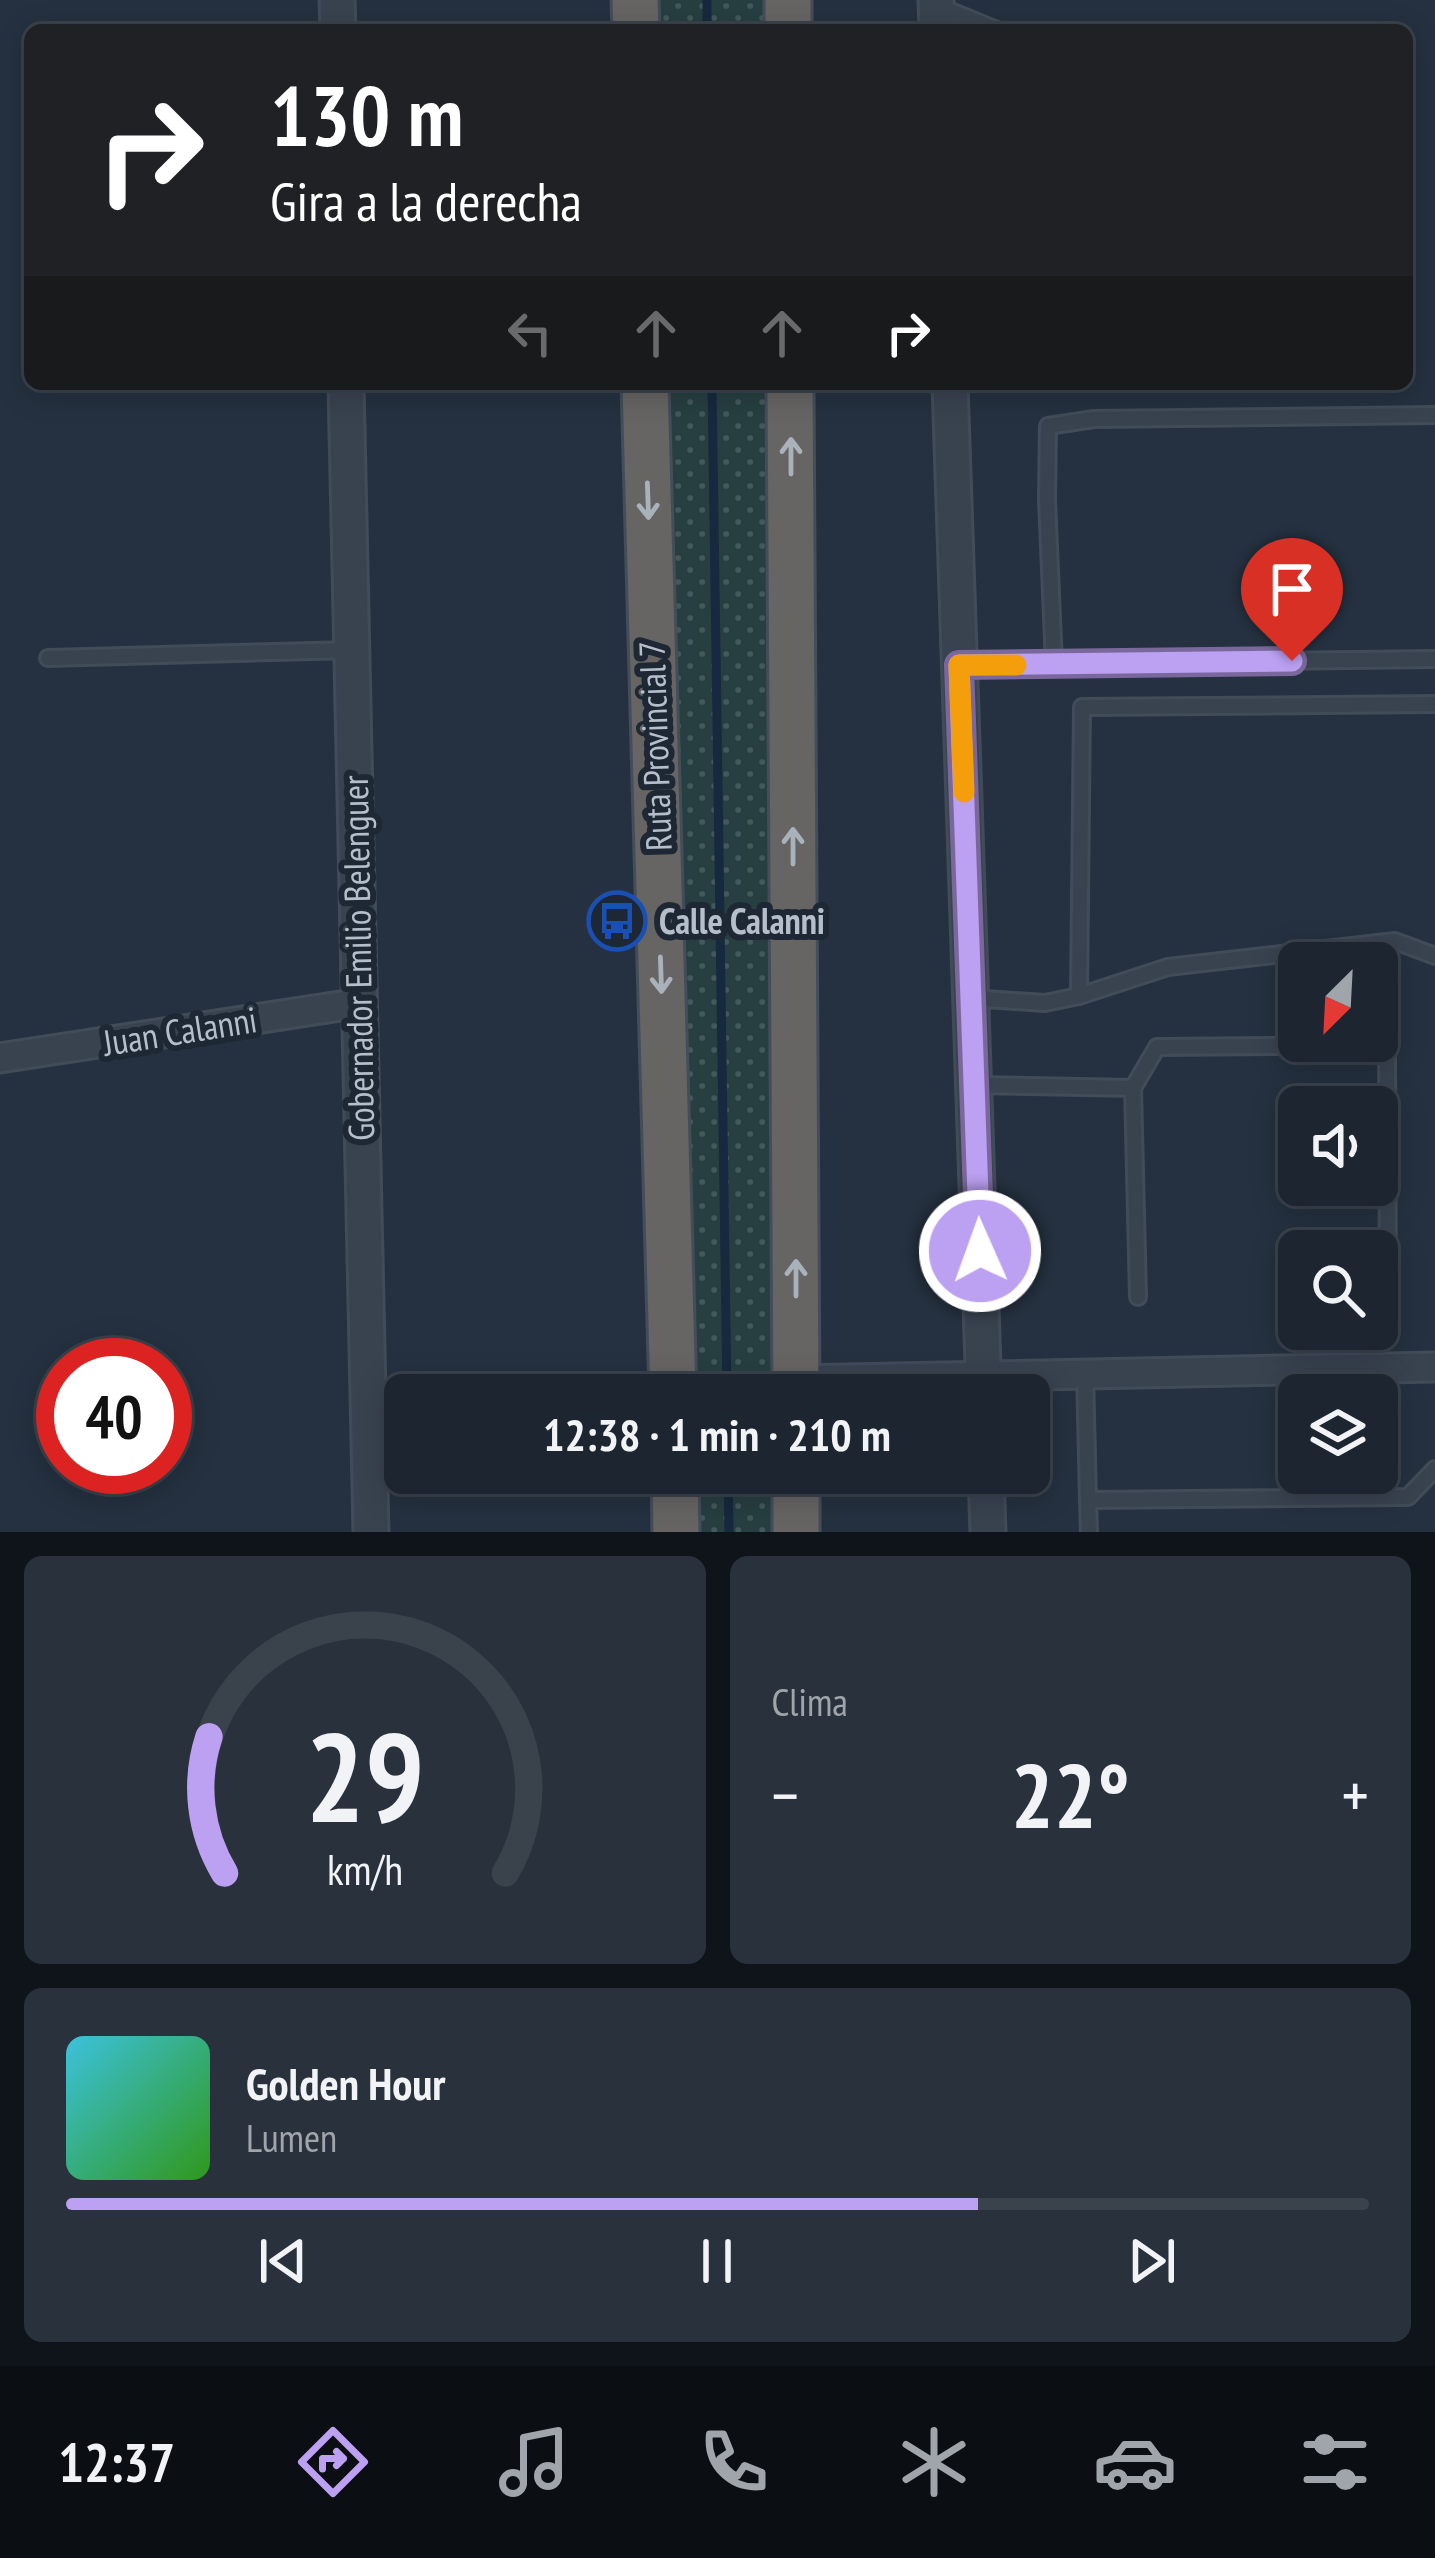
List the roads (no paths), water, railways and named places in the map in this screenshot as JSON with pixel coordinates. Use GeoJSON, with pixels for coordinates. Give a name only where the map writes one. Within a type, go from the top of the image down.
{"type":"FeatureCollection","features":[{"type":"Feature","properties":{"kind":"highway","name":"Ruta Provincial 7"},"geometry":{"type":"LineString","coordinates":[[645,390],[672,1374]]}},
{"type":"Feature","properties":{"kind":"highway"},"geometry":{"type":"LineString","coordinates":[[790,390],[796,1374]]}},
{"type":"Feature","properties":{"kind":"highway"},"geometry":{"type":"LineString","coordinates":[[675,1494],[676,1532]]}},
{"type":"Feature","properties":{"kind":"highway"},"geometry":{"type":"LineString","coordinates":[[796,1494],[796,1532]]}},
{"type":"Feature","properties":{"kind":"street","name":"Gobernador Emilio Belenguer"},"geometry":{"type":"LineString","coordinates":[[346,390],[371,1532]]}},
{"type":"Feature","properties":{"kind":"street"},"geometry":{"type":"LineString","coordinates":[[950,390],[984,1374]]}},
{"type":"Feature","properties":{"kind":"street","name":"Juan Calanni"},"geometry":{"type":"LineString","coordinates":[[0,1058],[360,1004]]}},
{"type":"Feature","properties":{"kind":"street"},"geometry":{"type":"LineString","coordinates":[[1050,1377],[1435,1366]]}},
{"type":"Feature","properties":{"kind":"street"},"geometry":{"type":"LineString","coordinates":[[987,1494],[988,1532]]}},
{"type":"Feature","properties":{"kind":"lane"},"geometry":{"type":"LineString","coordinates":[[937,12],[977,24]]}},
{"type":"Feature","properties":{"kind":"lane"},"geometry":{"type":"LineString","coordinates":[[1054,664],[1048,426],[1094,419],[1435,415]]}},
{"type":"Feature","properties":{"kind":"lane"},"geometry":{"type":"LineString","coordinates":[[48,658],[352,650]]}},
{"type":"Feature","properties":{"kind":"lane"},"geometry":{"type":"LineString","coordinates":[[959,665],[1435,659]]}},
{"type":"Feature","properties":{"kind":"lane"},"geometry":{"type":"LineString","coordinates":[[1079,996],[1082,707],[1435,704]]}},
{"type":"Feature","properties":{"kind":"lane"},"geometry":{"type":"LineString","coordinates":[[971,998],[1046,1003],[1168,967],[1395,941],[1435,956]]}},
{"type":"Feature","properties":{"kind":"lane"},"geometry":{"type":"LineString","coordinates":[[1138,1297],[1133,1088],[1157,1047],[1387,1045],[1388,1230]]}},
{"type":"Feature","properties":{"kind":"lane"},"geometry":{"type":"LineString","coordinates":[[974,1085],[1133,1088]]}},
{"type":"Feature","properties":{"kind":"lane"},"geometry":{"type":"LineString","coordinates":[[1085,1372],[1089,1532]]}},
{"type":"Feature","properties":{"kind":"lane"},"geometry":{"type":"LineString","coordinates":[[1088,1500],[1408,1497],[1435,1469]]}},
{"type":"Feature","properties":{"kind":"waterway"},"geometry":{"type":"LineString","coordinates":[[707,0],[707,24]]}},
{"type":"Feature","properties":{"kind":"waterway"},"geometry":{"type":"LineString","coordinates":[[712,390],[727,1374]]}},
{"type":"Feature","properties":{"kind":"waterway"},"geometry":{"type":"LineString","coordinates":[[728,1494],[729,1532]]}},
{"type":"Feature","properties":{"kind":"place","name":"Calle Calanni"},"geometry":{"type":"Point","coordinates":[617,921]}}]}
